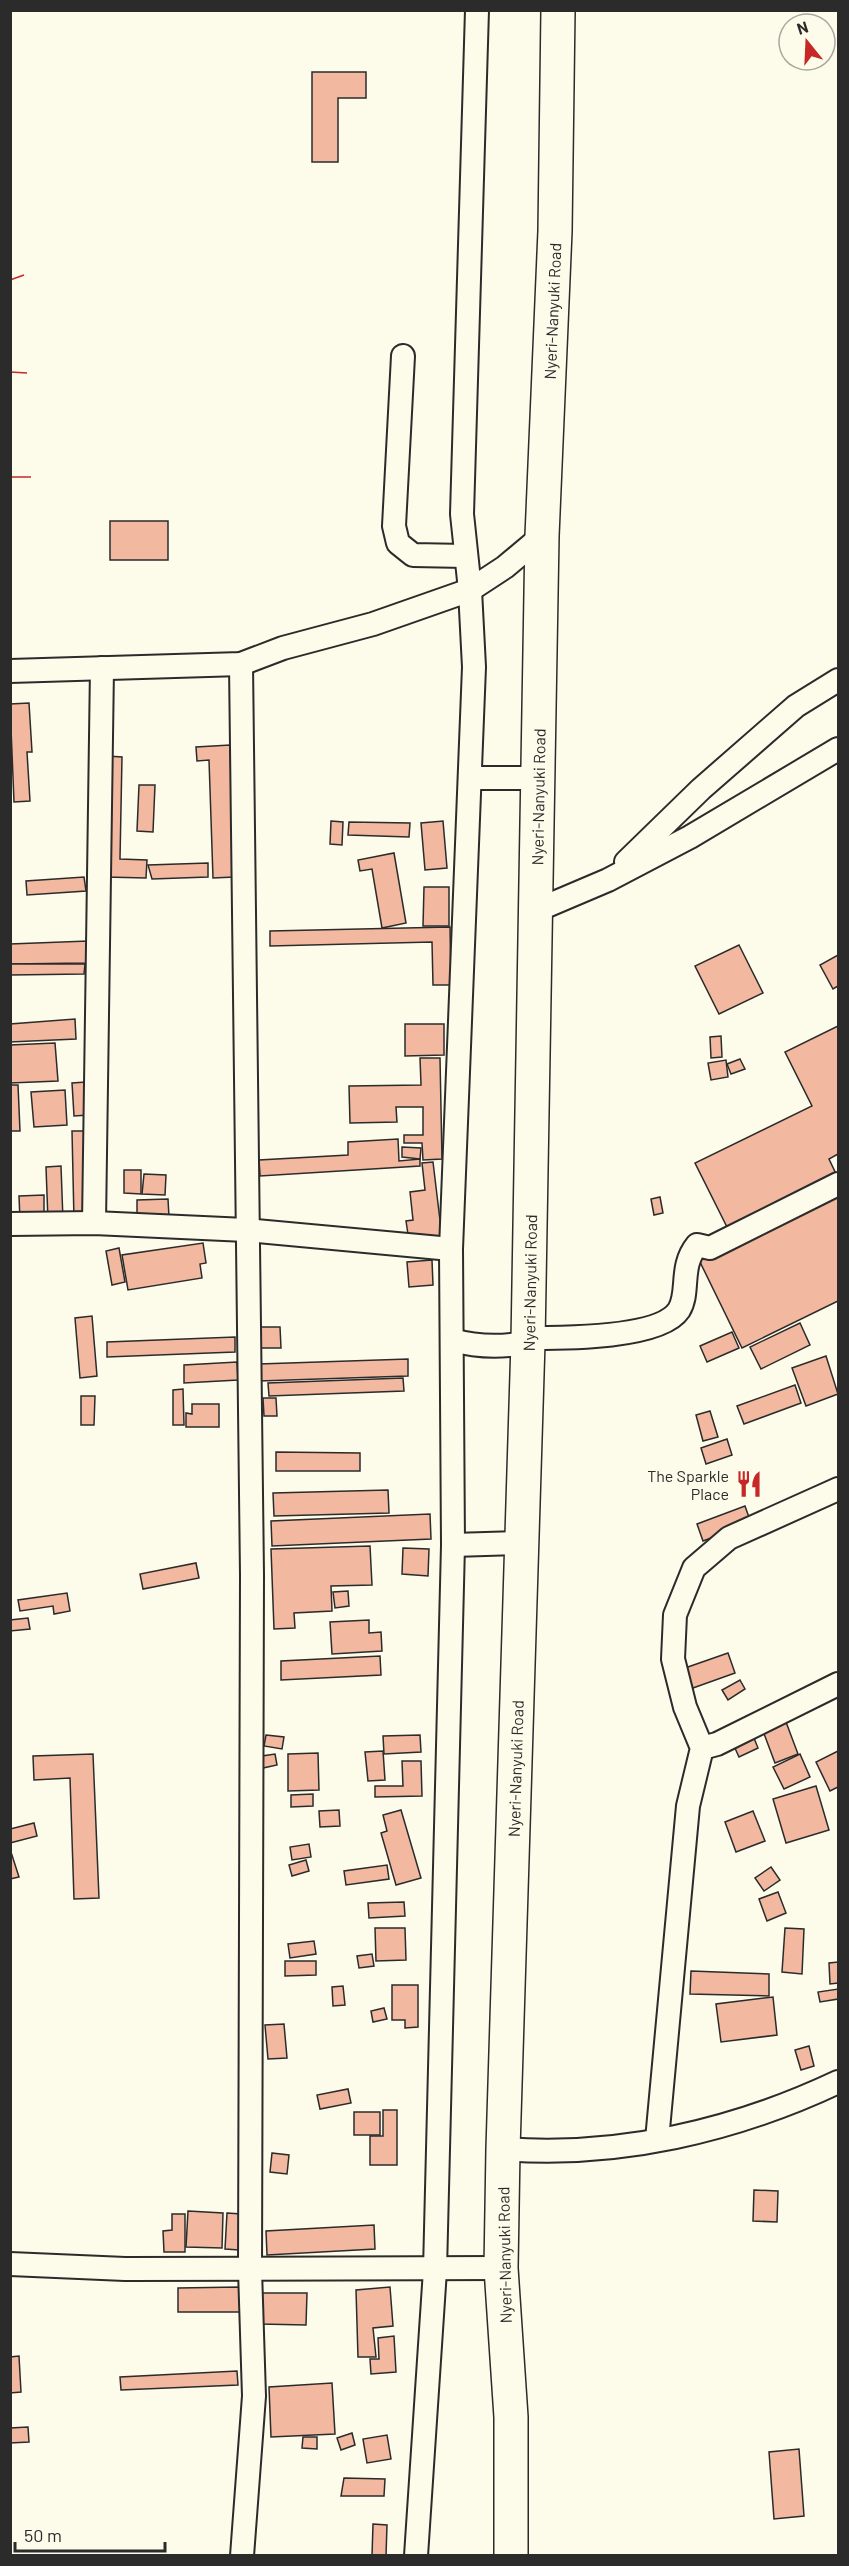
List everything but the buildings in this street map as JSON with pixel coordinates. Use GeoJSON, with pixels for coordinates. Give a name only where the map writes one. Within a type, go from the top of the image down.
{"type":"FeatureCollection","features":[{"type":"Feature","properties":{"kind":"highway","name":"Nyeri-Nanyuki Road"},"geometry":{"type":"LineString","coordinates":[[510,2556],[512,2417],[501,2268],[503,2149],[522,1544],[533,1339],[535,911],[542,536],[555,231],[558,10]]}},
{"type":"Feature","properties":{"kind":"street"},"geometry":{"type":"LineString","coordinates":[[416,2556],[435,2270],[453,1545],[452,1249],[474,667],[470,590],[462,514],[477,10]]}},
{"type":"Feature","properties":{"kind":"street"},"geometry":{"type":"LineString","coordinates":[[403,356],[394,526],[398,543],[412,555],[466,556]]}},
{"type":"Feature","properties":{"kind":"street"},"geometry":{"type":"LineString","coordinates":[[10,671],[241,664],[283,648],[373,624],[470,590],[505,567],[542,536]]}},
{"type":"Feature","properties":{"kind":"street"},"geometry":{"type":"LineString","coordinates":[[241,664],[253,1721],[250,2270],[254,2396],[242,2556]]}},
{"type":"Feature","properties":{"kind":"street"},"geometry":{"type":"LineString","coordinates":[[94,1223],[102,668]]}},
{"type":"Feature","properties":{"kind":"street"},"geometry":{"type":"LineString","coordinates":[[608,880],[701,789],[787,713],[838,680]]}},
{"type":"Feature","properties":{"kind":"street"},"geometry":{"type":"LineString","coordinates":[[535,911],[608,880],[690,837],[838,749]]}},
{"type":"Feature","properties":{"kind":"street"},"geometry":{"type":"LineString","coordinates":[[471,778],[538,778]]}},
{"type":"Feature","properties":{"kind":"street"},"geometry":{"type":"LineString","coordinates":[[452,1341],[479,1347],[533,1339],[607,1336],[658,1324],[673,1317],[681,1303],[686,1268],[690,1254],[697,1245],[710,1248],[838,1184]]}},
{"type":"Feature","properties":{"kind":"street"},"geometry":{"type":"LineString","coordinates":[[10,1224],[94,1223],[246,1230],[452,1249]]}},
{"type":"Feature","properties":{"kind":"street"},"geometry":{"type":"LineString","coordinates":[[657,2140],[688,1806],[702,1748],[685,1707],[673,1659],[675,1616],[694,1568],[729,1538],[838,1489]]}},
{"type":"Feature","properties":{"kind":"street"},"geometry":{"type":"LineString","coordinates":[[453,1545],[522,1544]]}},
{"type":"Feature","properties":{"kind":"street"},"geometry":{"type":"LineString","coordinates":[[702,1748],[717,1744],[838,1684]]}},
{"type":"Feature","properties":{"kind":"street"},"geometry":{"type":"LineString","coordinates":[[503,2149],[544,2152],[605,2149],[657,2140],[732,2124],[792,2103],[838,2082]]}},
{"type":"Feature","properties":{"kind":"street"},"geometry":{"type":"LineString","coordinates":[[10,2264],[125,2269],[435,2270],[501,2268]]}},
{"type":"Feature","properties":{"kind":"power"},"geometry":{"type":"LineString","coordinates":[[10,280],[24,275]]}},
{"type":"Feature","properties":{"kind":"power"},"geometry":{"type":"LineString","coordinates":[[10,372],[27,373]]}},
{"type":"Feature","properties":{"kind":"power"},"geometry":{"type":"LineString","coordinates":[[10,477],[34,477]]}},
{"type":"Feature","properties":{"kind":"place","name":"The Sparkle Place"},"geometry":{"type":"Point","coordinates":[749,1484]}}]}
